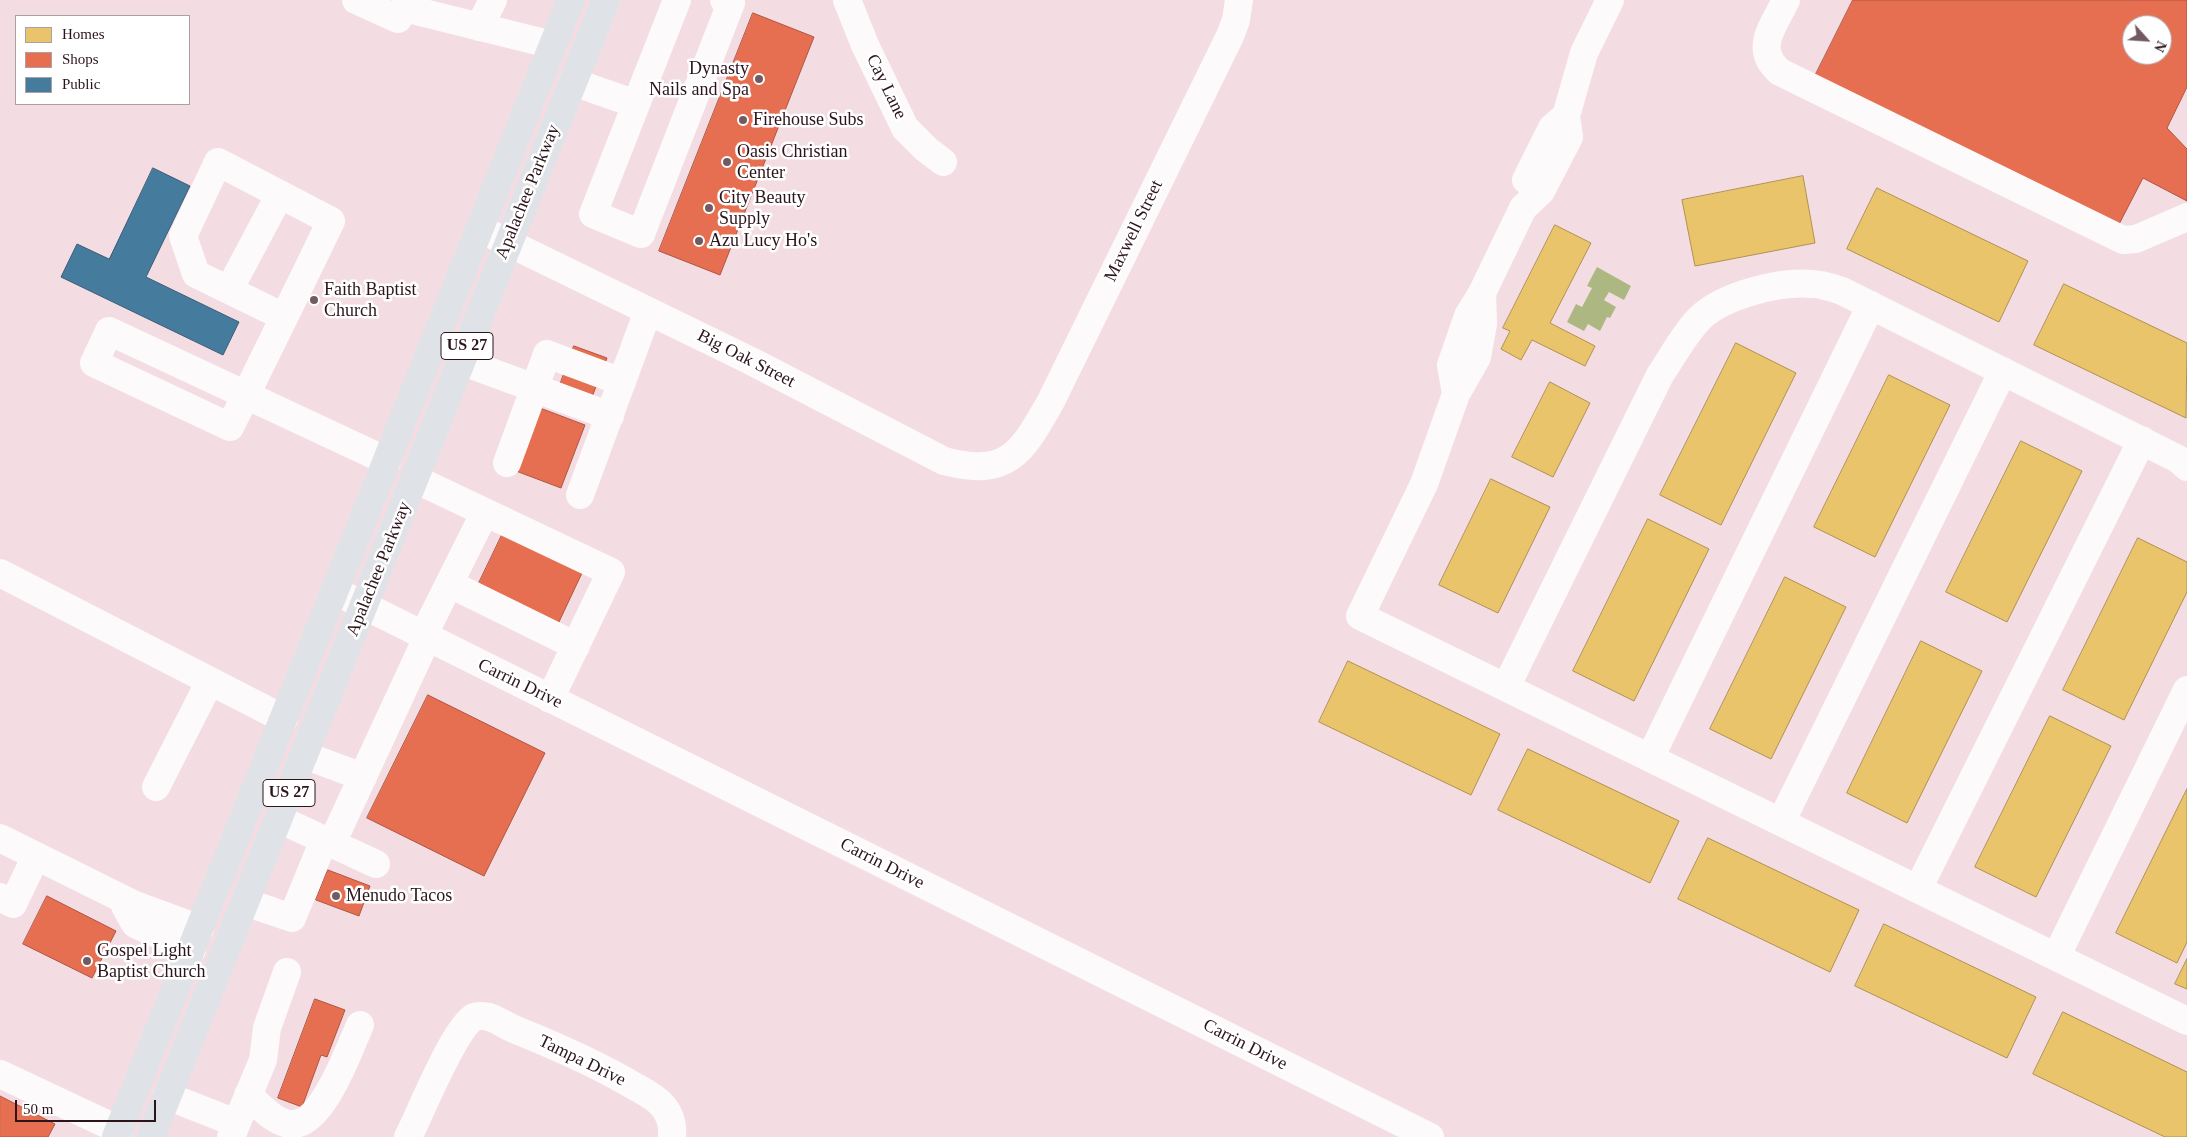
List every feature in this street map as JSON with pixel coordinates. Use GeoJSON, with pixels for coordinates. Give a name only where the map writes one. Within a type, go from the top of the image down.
{"type":"FeatureCollection","features":[{"type":"Feature","properties":{"kind":"main road","name":"Apalachee Parkway"},"geometry":{"type":"LineString","coordinates":[[118,1134],[571,0]]}},
{"type":"Feature","properties":{"kind":"main road","name":"Apalachee Parkway"},"geometry":{"type":"LineString","coordinates":[[151,1137],[606,0]]}},
{"type":"Feature","properties":{"kind":"street"},"geometry":{"type":"LineString","coordinates":[[356,0],[398,19],[406,4],[448,9],[479,26],[553,44]]}},
{"type":"Feature","properties":{"kind":"street"},"geometry":{"type":"LineString","coordinates":[[479,26],[492,0]]}},
{"type":"Feature","properties":{"kind":"street"},"geometry":{"type":"LineString","coordinates":[[677,0],[593,214],[641,234],[731,3],[724,0]]}},
{"type":"Feature","properties":{"kind":"street","name":"Cay Lane"},"geometry":{"type":"LineString","coordinates":[[847,0],[865,45],[905,128],[926,149],[943,162]]}},
{"type":"Feature","properties":{"kind":"street","name":"Maxwell Street"},"geometry":{"type":"LineString","coordinates":[[1015,454],[1028,442],[1051,400],[1230,36],[1236,20],[1239,0]]}},
{"type":"Feature","properties":{"kind":"street"},"geometry":{"type":"LineString","coordinates":[[1610,0],[1584,53],[1566,116],[1552,128],[1524,184],[1523,208],[1482,293],[1483,324],[1477,357],[1456,394],[1424,484],[1360,616],[2187,1021]]}},
{"type":"Feature","properties":{"kind":"street"},"geometry":{"type":"LineString","coordinates":[[1786,0],[1770,33],[1766,52],[1770,63],[1780,72],[2123,240],[2136,239],[2187,217]]}},
{"type":"Feature","properties":{"kind":"street"},"geometry":{"type":"LineString","coordinates":[[573,82],[636,104]]}},
{"type":"Feature","properties":{"kind":"street"},"geometry":{"type":"LineString","coordinates":[[284,317],[196,274],[183,236],[218,162],[332,221],[284,317],[246,395],[230,427],[94,364],[109,331],[246,395],[387,461]]}},
{"type":"Feature","properties":{"kind":"street"},"geometry":{"type":"LineString","coordinates":[[229,290],[280,194]]}},
{"type":"Feature","properties":{"kind":"street","name":"Big Oak Street"},"geometry":{"type":"LineString","coordinates":[[480,229],[648,311],[944,461],[974,467],[997,464],[1015,454]]}},
{"type":"Feature","properties":{"kind":"street"},"geometry":{"type":"LineString","coordinates":[[1506,687],[1660,374],[1682,340],[1700,318],[1718,305],[1748,293],[1785,286],[1812,284],[1842,291],[2178,458],[2187,467]]}},
{"type":"Feature","properties":{"kind":"street"},"geometry":{"type":"LineString","coordinates":[[1650,758],[1871,305]]}},
{"type":"Feature","properties":{"kind":"street"},"geometry":{"type":"LineString","coordinates":[[580,495],[648,311]]}},
{"type":"Feature","properties":{"kind":"street"},"geometry":{"type":"LineString","coordinates":[[507,463],[547,354],[622,382]]}},
{"type":"Feature","properties":{"kind":"street"},"geometry":{"type":"LineString","coordinates":[[461,361],[610,416]]}},
{"type":"Feature","properties":{"kind":"street"},"geometry":{"type":"LineString","coordinates":[[1781,822],[2003,371]]}},
{"type":"Feature","properties":{"kind":"street"},"geometry":{"type":"LineString","coordinates":[[1918,889],[2142,440]]}},
{"type":"Feature","properties":{"kind":"street"},"geometry":{"type":"LineString","coordinates":[[415,479],[612,572],[550,699]]}},
{"type":"Feature","properties":{"kind":"street"},"geometry":{"type":"LineString","coordinates":[[245,902],[292,918],[328,842],[363,777],[425,637],[485,512]]}},
{"type":"Feature","properties":{"kind":"street"},"geometry":{"type":"LineString","coordinates":[[0,573],[284,718]]}},
{"type":"Feature","properties":{"kind":"street"},"geometry":{"type":"LineString","coordinates":[[450,584],[576,646]]}},
{"type":"Feature","properties":{"kind":"street","name":"Carrin Drive"},"geometry":{"type":"LineString","coordinates":[[335,591],[1430,1137]]}},
{"type":"Feature","properties":{"kind":"street"},"geometry":{"type":"LineString","coordinates":[[156,787],[210,681]]}},
{"type":"Feature","properties":{"kind":"street"},"geometry":{"type":"LineString","coordinates":[[2056,957],[2187,690]]}},
{"type":"Feature","properties":{"kind":"street"},"geometry":{"type":"LineString","coordinates":[[304,755],[363,777]]}},
{"type":"Feature","properties":{"kind":"street"},"geometry":{"type":"LineString","coordinates":[[278,819],[376,864]]}},
{"type":"Feature","properties":{"kind":"street"},"geometry":{"type":"LineString","coordinates":[[0,838],[121,898],[196,939]]}},
{"type":"Feature","properties":{"kind":"street"},"geometry":{"type":"LineString","coordinates":[[0,897],[13,904],[36,856]]}},
{"type":"Feature","properties":{"kind":"street"},"geometry":{"type":"LineString","coordinates":[[167,1096],[234,1130],[263,1060],[267,1028],[287,972]]}},
{"type":"Feature","properties":{"kind":"street","name":"Tampa Drive"},"geometry":{"type":"LineString","coordinates":[[408,1137],[446,1058],[462,1030],[478,1015],[490,1018],[624,1080],[653,1097],[662,1105],[669,1116],[672,1134]]}},
{"type":"Feature","properties":{"kind":"street"},"geometry":{"type":"LineString","coordinates":[[248,1095],[280,1120],[296,1124],[304,1120],[316,1111],[334,1084],[360,1025]]}},
{"type":"Feature","properties":{"kind":"street"},"geometry":{"type":"LineString","coordinates":[[0,1074],[118,1134]]}},
{"type":"Feature","properties":{"kind":"shaded area"},"geometry":{"type":"Polygon","coordinates":[[[1597,267],[1631,286],[1624,300],[1609,292],[1604,300],[1616,307],[1610,318],[1607,317],[1600,331],[1588,324],[1584,331],[1567,322],[1576,304],[1582,307],[1592,288],[1587,286],[1597,267]]]}},
{"type":"Feature","properties":{"kind":"building: Homes"},"geometry":{"type":"Polygon","coordinates":[[[1803,176],[1815,243],[1695,266],[1682,200],[1803,176]]]}},
{"type":"Feature","properties":{"kind":"building: Homes"},"geometry":{"type":"Polygon","coordinates":[[[1877,188],[2028,261],[1999,322],[1847,249],[1877,188]]]}},
{"type":"Feature","properties":{"kind":"building: Homes"},"geometry":{"type":"Polygon","coordinates":[[[1555,225],[1591,243],[1550,323],[1595,346],[1585,366],[1532,340],[1521,360],[1501,349],[1510,331],[1503,328],[1555,225]]]}},
{"type":"Feature","properties":{"kind":"building: Homes"},"geometry":{"type":"Polygon","coordinates":[[[2064,284],[2187,343],[2186,418],[2034,345],[2064,284]]]}},
{"type":"Feature","properties":{"kind":"building: Homes"},"geometry":{"type":"Polygon","coordinates":[[[1736,343],[1796,373],[1721,525],[1660,495],[1736,343]]]}},
{"type":"Feature","properties":{"kind":"building: Homes"},"geometry":{"type":"Polygon","coordinates":[[[1889,375],[1950,405],[1875,557],[1814,527],[1889,375]]]}},
{"type":"Feature","properties":{"kind":"building: Homes"},"geometry":{"type":"Polygon","coordinates":[[[1550,382],[1590,403],[1553,477],[1512,457],[1550,382]]]}},
{"type":"Feature","properties":{"kind":"building: Homes"},"geometry":{"type":"Polygon","coordinates":[[[2021,441],[2082,471],[2007,622],[1946,592],[2021,441]]]}},
{"type":"Feature","properties":{"kind":"building: Homes"},"geometry":{"type":"Polygon","coordinates":[[[1491,479],[1550,507],[1498,613],[1439,585],[1491,479]]]}},
{"type":"Feature","properties":{"kind":"building: Homes"},"geometry":{"type":"Polygon","coordinates":[[[1648,519],[1709,549],[1634,701],[1573,671],[1648,519]]]}},
{"type":"Feature","properties":{"kind":"building: Homes"},"geometry":{"type":"Polygon","coordinates":[[[2138,538],[2187,562],[2187,592],[2124,720],[2063,690],[2138,538]]]}},
{"type":"Feature","properties":{"kind":"building: Homes"},"geometry":{"type":"Polygon","coordinates":[[[1785,577],[1846,607],[1771,759],[1710,729],[1785,577]]]}},
{"type":"Feature","properties":{"kind":"building: Homes"},"geometry":{"type":"Polygon","coordinates":[[[1921,641],[1982,671],[1907,823],[1847,793],[1921,641]]]}},
{"type":"Feature","properties":{"kind":"building: Homes"},"geometry":{"type":"Polygon","coordinates":[[[1348,661],[1500,734],[1471,795],[1319,722],[1348,661]]]}},
{"type":"Feature","properties":{"kind":"building: Homes"},"geometry":{"type":"Polygon","coordinates":[[[2050,716],[2111,746],[2036,897],[1975,867],[2050,716]]]}},
{"type":"Feature","properties":{"kind":"building: Homes"},"geometry":{"type":"Polygon","coordinates":[[[1528,749],[1679,821],[1650,883],[1498,810],[1528,749]]]}},
{"type":"Feature","properties":{"kind":"building: Homes"},"geometry":{"type":"Polygon","coordinates":[[[2187,789],[2187,942],[2177,963],[2116,933],[2187,789]]]}},
{"type":"Feature","properties":{"kind":"building: Homes"},"geometry":{"type":"Polygon","coordinates":[[[1708,838],[1859,910],[1830,972],[1678,899],[1708,838]]]}},
{"type":"Feature","properties":{"kind":"building: Homes"},"geometry":{"type":"Polygon","coordinates":[[[1884,924],[2036,997],[2007,1058],[1855,986],[1884,924]]]}},
{"type":"Feature","properties":{"kind":"building: Homes"},"geometry":{"type":"Polygon","coordinates":[[[2187,959],[2187,989],[2175,984],[2187,959]]]}},
{"type":"Feature","properties":{"kind":"building: Homes"},"geometry":{"type":"Polygon","coordinates":[[[2063,1012],[2187,1072],[2187,1137],[2165,1137],[2033,1074],[2063,1012]]]}},
{"type":"Feature","properties":{"kind":"building: Shops"},"geometry":{"type":"Polygon","coordinates":[[[1853,0],[2187,0],[2187,87],[2167,128],[2187,149],[2187,201],[2143,178],[2115,232],[1814,78],[1853,0]]]}},
{"type":"Feature","properties":{"kind":"building: Shops"},"geometry":{"type":"Polygon","coordinates":[[[753,13],[814,37],[720,275],[659,251],[753,13]]]}},
{"type":"Feature","properties":{"kind":"building: Shops"},"geometry":{"type":"Polygon","coordinates":[[[574,346],[607,358],[592,397],[560,385],[574,346]]]}},
{"type":"Feature","properties":{"kind":"building: Shops"},"geometry":{"type":"Polygon","coordinates":[[[540,408],[585,425],[561,488],[516,471],[540,408]]]}},
{"type":"Feature","properties":{"kind":"building: Shops"},"geometry":{"type":"Polygon","coordinates":[[[502,535],[582,573],[558,624],[478,585],[502,535]]]}},
{"type":"Feature","properties":{"kind":"building: Shops"},"geometry":{"type":"Polygon","coordinates":[[[428,695],[545,753],[484,876],[367,818],[428,695]]]}},
{"type":"Feature","properties":{"kind":"building: Shops"},"geometry":{"type":"Polygon","coordinates":[[[328,870],[370,886],[359,916],[316,900],[328,870]]]}},
{"type":"Feature","properties":{"kind":"building: Shops"},"geometry":{"type":"Polygon","coordinates":[[[47,896],[116,931],[92,978],[23,944],[47,896]]]}},
{"type":"Feature","properties":{"kind":"building: Shops"},"geometry":{"type":"Polygon","coordinates":[[[315,999],[345,1010],[327,1057],[321,1055],[302,1107],[278,1098],[315,999]]]}},
{"type":"Feature","properties":{"kind":"building: Shops"},"geometry":{"type":"Polygon","coordinates":[[[0,1096],[55,1124],[48,1137],[0,1137],[0,1096]]]}},
{"type":"Feature","properties":{"kind":"building: Public"},"geometry":{"type":"Polygon","coordinates":[[[153,168],[190,186],[146,277],[239,322],[223,355],[61,277],[77,244],[109,259],[153,168]]]}},
{"type":"Feature","properties":{"kind":"place","name":"Dynasty Nails and Spa"},"geometry":{"type":"Point","coordinates":[759,79]}},
{"type":"Feature","properties":{"kind":"place","name":"Firehouse Subs"},"geometry":{"type":"Point","coordinates":[743,120]}},
{"type":"Feature","properties":{"kind":"place","name":"Oasis Christian Center"},"geometry":{"type":"Point","coordinates":[727,162]}},
{"type":"Feature","properties":{"kind":"place","name":"City Beauty Supply"},"geometry":{"type":"Point","coordinates":[709,208]}},
{"type":"Feature","properties":{"kind":"place","name":"Azu Lucy Ho's"},"geometry":{"type":"Point","coordinates":[699,241]}},
{"type":"Feature","properties":{"kind":"place","name":"Faith Baptist Church"},"geometry":{"type":"Point","coordinates":[314,300]}},
{"type":"Feature","properties":{"kind":"place","name":"Menudo Tacos"},"geometry":{"type":"Point","coordinates":[336,896]}},
{"type":"Feature","properties":{"kind":"place","name":"Gospel Light Baptist Church"},"geometry":{"type":"Point","coordinates":[87,961]}}]}
